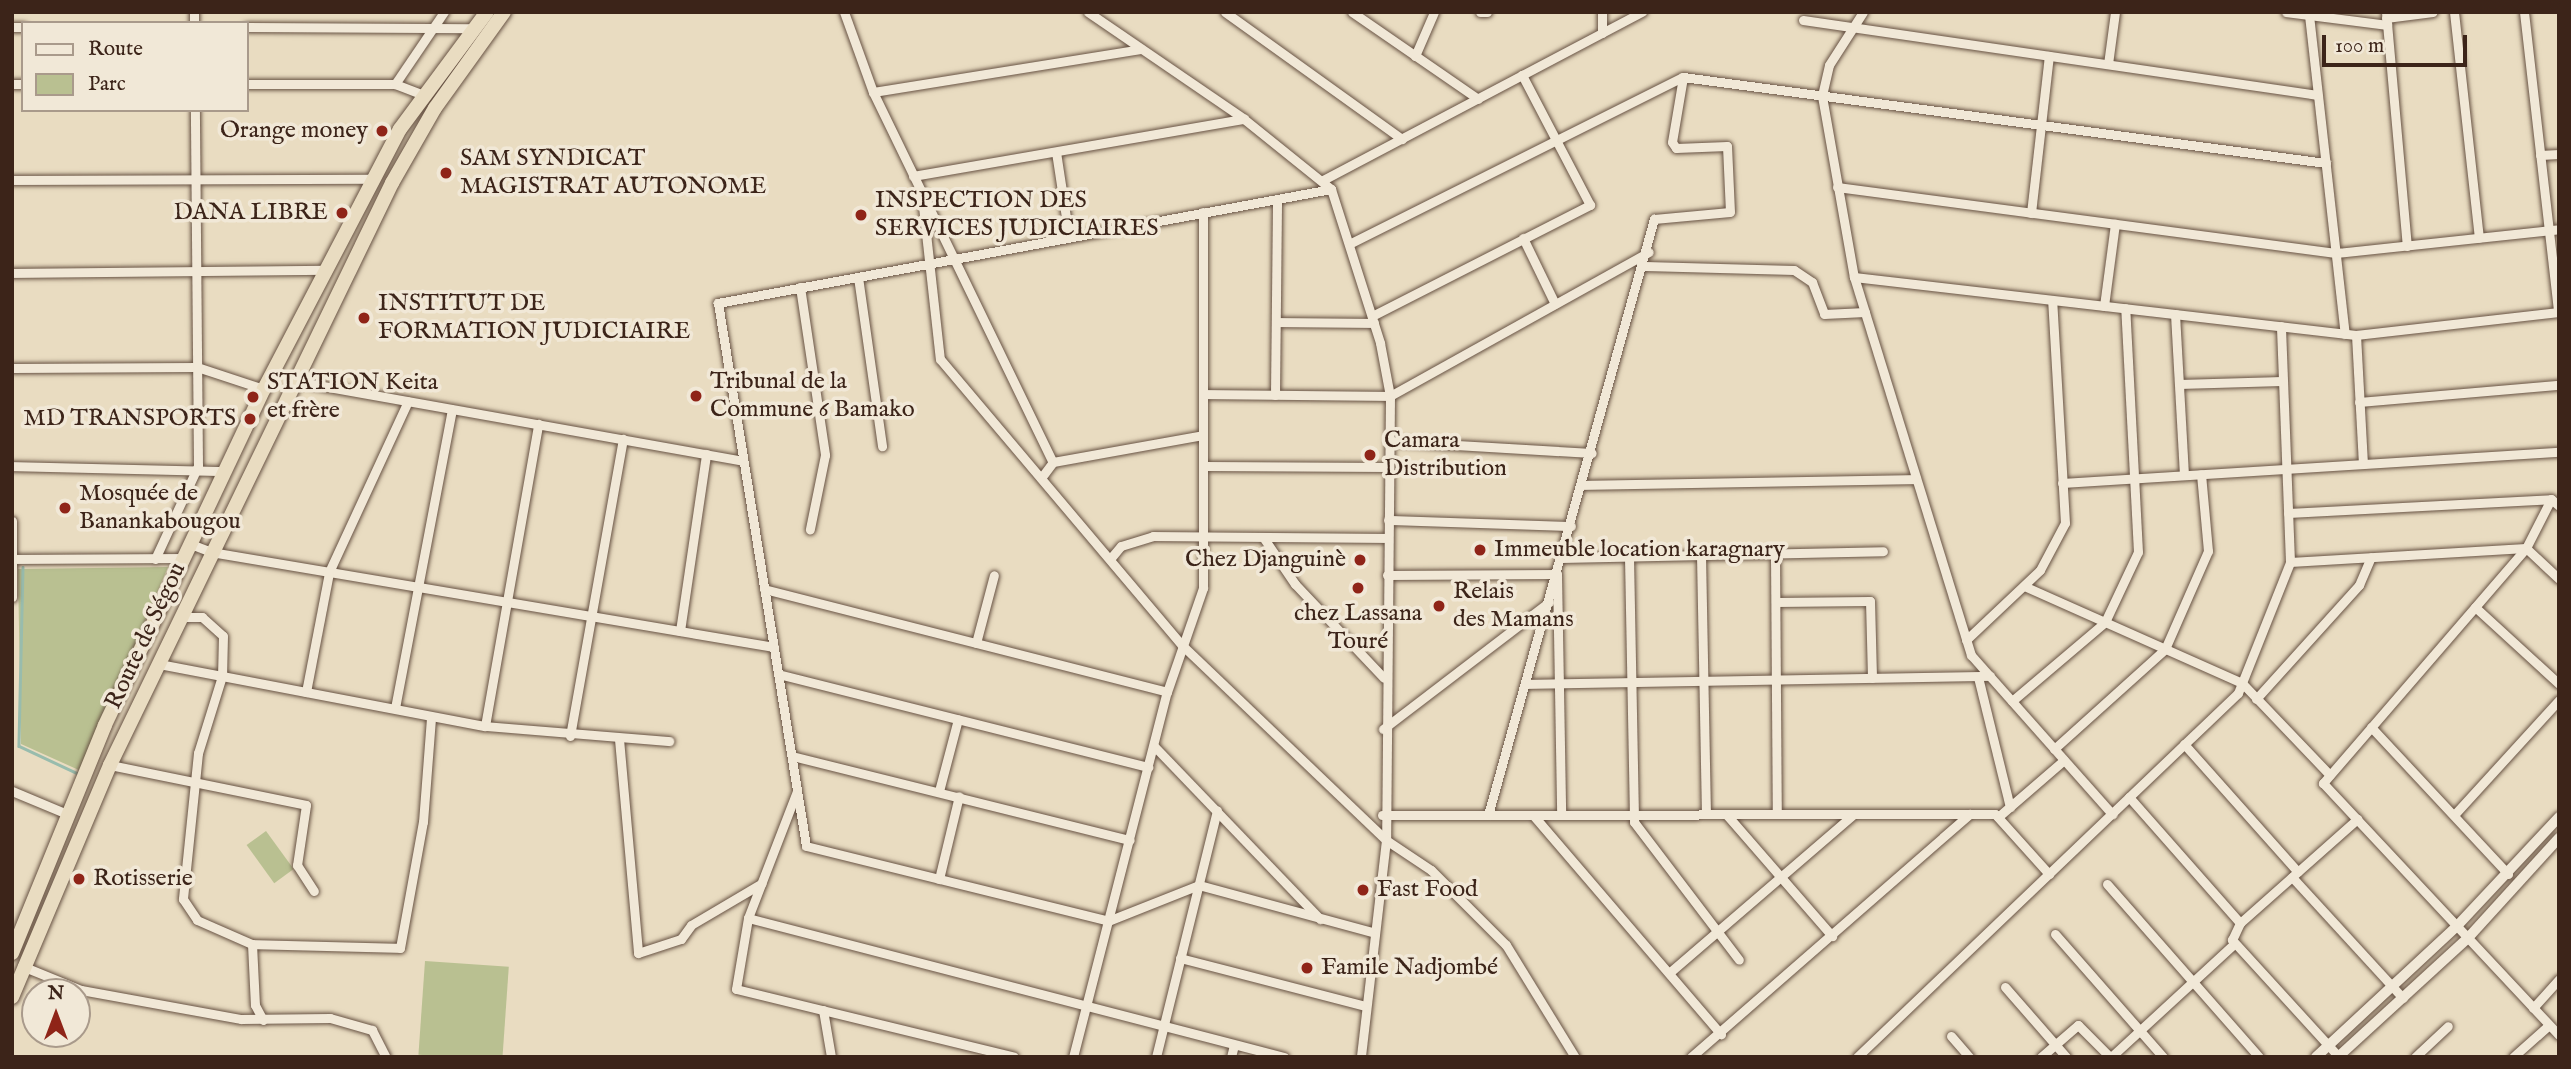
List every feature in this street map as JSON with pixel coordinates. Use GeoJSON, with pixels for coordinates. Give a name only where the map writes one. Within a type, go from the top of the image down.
{"type":"FeatureCollection","features":[{"type":"Feature","properties":{"kind":"highway","name":"Route de Ségou"},"geometry":{"type":"LineString","coordinates":[[14,944],[67,814],[180,558],[264,388],[371,179],[423,94],[487,12]]}},
{"type":"Feature","properties":{"kind":"highway","name":"Route de Ségou"},"geometry":{"type":"LineString","coordinates":[[12,997],[22,965],[110,765],[211,552],[410,150],[504,12]]}},
{"type":"Feature","properties":{"kind":"street"},"geometry":{"type":"LineString","coordinates":[[394,84],[444,12]]}},
{"type":"Feature","properties":{"kind":"street"},"geometry":{"type":"LineString","coordinates":[[844,12],[873,92],[1053,462]]}},
{"type":"Feature","properties":{"kind":"street"},"geometry":{"type":"LineString","coordinates":[[1225,12],[1402,139]]}},
{"type":"Feature","properties":{"kind":"street"},"geometry":{"type":"LineString","coordinates":[[1352,12],[1478,99]]}},
{"type":"Feature","properties":{"kind":"street"},"geometry":{"type":"LineString","coordinates":[[1415,56],[1434,12]]}},
{"type":"Feature","properties":{"kind":"street"},"geometry":{"type":"LineString","coordinates":[[1480,12],[1486,12]]}},
{"type":"Feature","properties":{"kind":"street"},"geometry":{"type":"LineString","coordinates":[[1602,12],[1602,33]]}},
{"type":"Feature","properties":{"kind":"street"},"geometry":{"type":"LineString","coordinates":[[1324,180],[1642,12]]}},
{"type":"Feature","properties":{"kind":"street"},"geometry":{"type":"LineString","coordinates":[[1863,12],[1829,65],[1822,96],[1854,277],[1916,479],[1966,640],[1990,676],[2112,814]]}},
{"type":"Feature","properties":{"kind":"street"},"geometry":{"type":"LineString","coordinates":[[2108,64],[2115,12]]}},
{"type":"Feature","properties":{"kind":"street"},"geometry":{"type":"LineString","coordinates":[[2286,12],[2386,18],[2433,12]]}},
{"type":"Feature","properties":{"kind":"street"},"geometry":{"type":"LineString","coordinates":[[2454,12],[2479,238]]}},
{"type":"Feature","properties":{"kind":"street"},"geometry":{"type":"LineString","coordinates":[[1854,277],[2351,334],[2558,312],[2554,230],[2540,155],[2524,12]]}},
{"type":"Feature","properties":{"kind":"street"},"geometry":{"type":"LineString","coordinates":[[1092,13],[1141,50],[1244,119],[1324,180],[1331,188],[1373,319],[1390,396],[1382,815],[1386,840],[1372,932],[1362,1057]]}},
{"type":"Feature","properties":{"kind":"street"},"geometry":{"type":"LineString","coordinates":[[2309,15],[2336,253],[2360,402],[2363,464]]}},
{"type":"Feature","properties":{"kind":"street"},"geometry":{"type":"LineString","coordinates":[[2386,18],[2407,246]]}},
{"type":"Feature","properties":{"kind":"street"},"geometry":{"type":"LineString","coordinates":[[1803,20],[2318,95]]}},
{"type":"Feature","properties":{"kind":"street"},"geometry":{"type":"LineString","coordinates":[[248,27],[475,28]]}},
{"type":"Feature","properties":{"kind":"street"},"geometry":{"type":"LineString","coordinates":[[873,92],[1141,50]]}},
{"type":"Feature","properties":{"kind":"street"},"geometry":{"type":"LineString","coordinates":[[2031,213],[2049,56]]}},
{"type":"Feature","properties":{"kind":"street"},"geometry":{"type":"LineString","coordinates":[[1276,322],[1373,319],[1590,205],[1522,75]]}},
{"type":"Feature","properties":{"kind":"street"},"geometry":{"type":"LineString","coordinates":[[1349,244],[1683,77],[2326,163]]}},
{"type":"Feature","properties":{"kind":"street"},"geometry":{"type":"LineString","coordinates":[[1488,815],[1658,215],[1730,212],[1727,146],[1676,148],[1672,142],[1683,77]]}},
{"type":"Feature","properties":{"kind":"street"},"geometry":{"type":"LineString","coordinates":[[248,84],[394,84],[423,94]]}},
{"type":"Feature","properties":{"kind":"street"},"geometry":{"type":"LineString","coordinates":[[155,559],[198,466],[195,112]]}},
{"type":"Feature","properties":{"kind":"street"},"geometry":{"type":"LineString","coordinates":[[913,176],[1244,119]]}},
{"type":"Feature","properties":{"kind":"street"},"geometry":{"type":"LineString","coordinates":[[1056,152],[1069,237]]}},
{"type":"Feature","properties":{"kind":"street"},"geometry":{"type":"LineString","coordinates":[[2540,155],[2559,154]]}},
{"type":"Feature","properties":{"kind":"street"},"geometry":{"type":"LineString","coordinates":[[12,180],[371,179]]}},
{"type":"Feature","properties":{"kind":"street"},"geometry":{"type":"LineString","coordinates":[[1838,187],[2336,253],[2554,230]]}},
{"type":"Feature","properties":{"kind":"street"},"geometry":{"type":"LineString","coordinates":[[1331,188],[718,303],[806,846],[1108,921],[1199,885],[1372,932]]}},
{"type":"Feature","properties":{"kind":"street"},"geometry":{"type":"LineString","coordinates":[[922,197],[940,359],[1182,645],[1386,840],[1431,870],[1506,945],[1575,1057]]}},
{"type":"Feature","properties":{"kind":"street"},"geometry":{"type":"LineString","coordinates":[[1275,395],[1277,199]]}},
{"type":"Feature","properties":{"kind":"street"},"geometry":{"type":"LineString","coordinates":[[1073,1057],[1167,692],[1203,588],[1203,212]]}},
{"type":"Feature","properties":{"kind":"street"},"geometry":{"type":"LineString","coordinates":[[2104,306],[2115,224]]}},
{"type":"Feature","properties":{"kind":"street"},"geometry":{"type":"LineString","coordinates":[[1524,238],[1555,304]]}},
{"type":"Feature","properties":{"kind":"street"},"geometry":{"type":"LineString","coordinates":[[1203,394],[1390,396],[1649,252]]}},
{"type":"Feature","properties":{"kind":"street"},"geometry":{"type":"LineString","coordinates":[[1645,266],[1794,270],[1812,282],[1824,314],[1865,312]]}},
{"type":"Feature","properties":{"kind":"street"},"geometry":{"type":"LineString","coordinates":[[12,273],[324,271]]}},
{"type":"Feature","properties":{"kind":"street"},"geometry":{"type":"LineString","coordinates":[[858,276],[882,446]]}},
{"type":"Feature","properties":{"kind":"street"},"geometry":{"type":"LineString","coordinates":[[800,288],[825,455],[810,529]]}},
{"type":"Feature","properties":{"kind":"street"},"geometry":{"type":"LineString","coordinates":[[1966,640],[2040,570],[2065,523],[2052,300]]}},
{"type":"Feature","properties":{"kind":"street"},"geometry":{"type":"LineString","coordinates":[[2011,701],[2105,622],[2138,552],[2137,478],[2125,308]]}},
{"type":"Feature","properties":{"kind":"street"},"geometry":{"type":"LineString","coordinates":[[2175,314],[2184,475]]}},
{"type":"Feature","properties":{"kind":"street"},"geometry":{"type":"LineString","coordinates":[[1857,1057],[2112,814],[2242,683],[2290,562],[2281,326]]}},
{"type":"Feature","properties":{"kind":"street"},"geometry":{"type":"LineString","coordinates":[[12,368],[197,367],[264,388]]}},
{"type":"Feature","properties":{"kind":"street"},"geometry":{"type":"LineString","coordinates":[[295,381],[743,461]]}},
{"type":"Feature","properties":{"kind":"street"},"geometry":{"type":"LineString","coordinates":[[2179,384],[2283,381]]}},
{"type":"Feature","properties":{"kind":"street"},"geometry":{"type":"LineString","coordinates":[[2360,402],[2559,385]]}},
{"type":"Feature","properties":{"kind":"street"},"geometry":{"type":"LineString","coordinates":[[306,692],[329,572],[408,401]]}},
{"type":"Feature","properties":{"kind":"street"},"geometry":{"type":"LineString","coordinates":[[394,708],[452,409]]}},
{"type":"Feature","properties":{"kind":"street"},"geometry":{"type":"LineString","coordinates":[[485,726],[538,424]]}},
{"type":"Feature","properties":{"kind":"street"},"geometry":{"type":"LineString","coordinates":[[1041,478],[1053,462],[1203,435]]}},
{"type":"Feature","properties":{"kind":"street"},"geometry":{"type":"LineString","coordinates":[[570,736],[623,439]]}},
{"type":"Feature","properties":{"kind":"street"},"geometry":{"type":"LineString","coordinates":[[1389,441],[1592,453]]}},
{"type":"Feature","properties":{"kind":"street"},"geometry":{"type":"LineString","coordinates":[[2062,483],[2559,452]]}},
{"type":"Feature","properties":{"kind":"street"},"geometry":{"type":"LineString","coordinates":[[680,631],[706,454]]}},
{"type":"Feature","properties":{"kind":"street"},"geometry":{"type":"LineString","coordinates":[[12,466],[198,466],[224,471]]}},
{"type":"Feature","properties":{"kind":"street"},"geometry":{"type":"LineString","coordinates":[[1203,466],[1389,467]]}},
{"type":"Feature","properties":{"kind":"street"},"geometry":{"type":"LineString","coordinates":[[2054,749],[2165,649],[2208,551],[2201,474]]}},
{"type":"Feature","properties":{"kind":"street"},"geometry":{"type":"LineString","coordinates":[[1582,485],[1916,479]]}},
{"type":"Feature","properties":{"kind":"street"},"geometry":{"type":"LineString","coordinates":[[2288,513],[2551,499],[2559,506]]}},
{"type":"Feature","properties":{"kind":"street"},"geometry":{"type":"LineString","coordinates":[[2551,499],[2526,548],[2323,783],[2559,1035]]}},
{"type":"Feature","properties":{"kind":"street"},"geometry":{"type":"LineString","coordinates":[[1388,520],[1571,526]]}},
{"type":"Feature","properties":{"kind":"street"},"geometry":{"type":"LineString","coordinates":[[12,521],[12,597]]}},
{"type":"Feature","properties":{"kind":"street"},"geometry":{"type":"LineString","coordinates":[[1263,537],[1295,584],[1384,678]]}},
{"type":"Feature","properties":{"kind":"street"},"geometry":{"type":"LineString","coordinates":[[1110,559],[1139,538],[1387,538]]}},
{"type":"Feature","properties":{"kind":"street"},"geometry":{"type":"LineString","coordinates":[[188,543],[211,552],[774,647]]}},
{"type":"Feature","properties":{"kind":"street"},"geometry":{"type":"LineString","coordinates":[[2290,562],[2526,548],[2559,579]]}},
{"type":"Feature","properties":{"kind":"street"},"geometry":{"type":"LineString","coordinates":[[1562,558],[1883,551]]}},
{"type":"Feature","properties":{"kind":"street"},"geometry":{"type":"LineString","coordinates":[[1775,553],[1777,814]]}},
{"type":"Feature","properties":{"kind":"street"},"geometry":{"type":"LineString","coordinates":[[1701,555],[1706,814]]}},
{"type":"Feature","properties":{"kind":"street"},"geometry":{"type":"LineString","coordinates":[[1629,557],[1633,814],[1739,960]]}},
{"type":"Feature","properties":{"kind":"street"},"geometry":{"type":"LineString","coordinates":[[2256,699],[2358,585],[2371,557]]}},
{"type":"Feature","properties":{"kind":"street"},"geometry":{"type":"LineString","coordinates":[[12,559],[180,558]]}},
{"type":"Feature","properties":{"kind":"street"},"geometry":{"type":"LineString","coordinates":[[1387,575],[1557,574]]}},
{"type":"Feature","properties":{"kind":"street"},"geometry":{"type":"LineString","coordinates":[[1557,574],[1562,815]]}},
{"type":"Feature","properties":{"kind":"street"},"geometry":{"type":"LineString","coordinates":[[976,643],[994,575]]}},
{"type":"Feature","properties":{"kind":"street"},"geometry":{"type":"LineString","coordinates":[[2024,586],[2242,683],[2330,775]]}},
{"type":"Feature","properties":{"kind":"street"},"geometry":{"type":"LineString","coordinates":[[764,589],[1167,692]]}},
{"type":"Feature","properties":{"kind":"street"},"geometry":{"type":"LineString","coordinates":[[1776,602],[1870,601],[1872,678]]}},
{"type":"Feature","properties":{"kind":"street"},"geometry":{"type":"LineString","coordinates":[[1383,729],[1549,603]]}},
{"type":"Feature","properties":{"kind":"street"},"geometry":{"type":"LineString","coordinates":[[2475,607],[2559,684]]}},
{"type":"Feature","properties":{"kind":"street"},"geometry":{"type":"LineString","coordinates":[[181,617],[202,617],[223,636],[222,676],[194,783],[183,898],[197,919],[252,944],[400,948],[423,822],[430,718]]}},
{"type":"Feature","properties":{"kind":"street"},"geometry":{"type":"LineString","coordinates":[[159,664],[394,708],[430,718],[570,736],[669,741]]}},
{"type":"Feature","properties":{"kind":"street"},"geometry":{"type":"LineString","coordinates":[[778,674],[1149,767]]}},
{"type":"Feature","properties":{"kind":"street"},"geometry":{"type":"LineString","coordinates":[[1525,684],[1990,676]]}},
{"type":"Feature","properties":{"kind":"street"},"geometry":{"type":"LineString","coordinates":[[1978,677],[2010,807]]}},
{"type":"Feature","properties":{"kind":"street"},"geometry":{"type":"LineString","coordinates":[[2454,816],[2559,699]]}},
{"type":"Feature","properties":{"kind":"street"},"geometry":{"type":"LineString","coordinates":[[939,791],[958,719]]}},
{"type":"Feature","properties":{"kind":"street"},"geometry":{"type":"LineString","coordinates":[[2371,727],[2508,874]]}},
{"type":"Feature","properties":{"kind":"street"},"geometry":{"type":"LineString","coordinates":[[619,739],[638,953],[681,939],[691,925],[762,883]]}},
{"type":"Feature","properties":{"kind":"street"},"geometry":{"type":"LineString","coordinates":[[2184,744],[2403,998]]}},
{"type":"Feature","properties":{"kind":"street"},"geometry":{"type":"LineString","coordinates":[[1154,746],[1320,919]]}},
{"type":"Feature","properties":{"kind":"street"},"geometry":{"type":"LineString","coordinates":[[792,756],[1130,840]]}},
{"type":"Feature","properties":{"kind":"street"},"geometry":{"type":"LineString","coordinates":[[1998,817],[2064,760]]}},
{"type":"Feature","properties":{"kind":"street"},"geometry":{"type":"LineString","coordinates":[[110,765],[306,805],[298,866],[314,891]]}},
{"type":"Feature","properties":{"kind":"street"},"geometry":{"type":"LineString","coordinates":[[797,789],[748,918],[736,989],[1014,1057]]}},
{"type":"Feature","properties":{"kind":"street"},"geometry":{"type":"LineString","coordinates":[[12,791],[67,814]]}},
{"type":"Feature","properties":{"kind":"street"},"geometry":{"type":"LineString","coordinates":[[939,879],[959,796]]}},
{"type":"Feature","properties":{"kind":"street"},"geometry":{"type":"LineString","coordinates":[[2129,797],[2240,923]]}},
{"type":"Feature","properties":{"kind":"street"},"geometry":{"type":"LineString","coordinates":[[1156,1057],[1217,810]]}},
{"type":"Feature","properties":{"kind":"street"},"geometry":{"type":"LineString","coordinates":[[1726,814],[1832,936]]}},
{"type":"Feature","properties":{"kind":"street"},"geometry":{"type":"LineString","coordinates":[[1669,973],[1854,814]]}},
{"type":"Feature","properties":{"kind":"street"},"geometry":{"type":"LineString","coordinates":[[1382,815],[1970,814],[1998,817],[2049,874]]}},
{"type":"Feature","properties":{"kind":"street"},"geometry":{"type":"LineString","coordinates":[[1691,1057],[1721,1034],[1970,814]]}},
{"type":"Feature","properties":{"kind":"street"},"geometry":{"type":"LineString","coordinates":[[1533,815],[1721,1034]]}},
{"type":"Feature","properties":{"kind":"street"},"geometry":{"type":"LineString","coordinates":[[2316,1057],[2457,926],[2559,817]]}},
{"type":"Feature","properties":{"kind":"street"},"geometry":{"type":"LineString","coordinates":[[2041,1057],[2078,1025],[2110,1057],[2233,944],[2240,923],[2357,819]]}},
{"type":"Feature","properties":{"kind":"street"},"geometry":{"type":"LineString","coordinates":[[2233,944],[2339,1057],[2468,938],[2559,838]]}},
{"type":"Feature","properties":{"kind":"street"},"geometry":{"type":"LineString","coordinates":[[2107,884],[2259,1057]]}},
{"type":"Feature","properties":{"kind":"street"},"geometry":{"type":"LineString","coordinates":[[748,918],[1086,1009],[1284,1057]]}},
{"type":"Feature","properties":{"kind":"street"},"geometry":{"type":"LineString","coordinates":[[2055,934],[2163,1057]]}},
{"type":"Feature","properties":{"kind":"street"},"geometry":{"type":"LineString","coordinates":[[252,944],[255,1005],[262,1020]]}},
{"type":"Feature","properties":{"kind":"street"},"geometry":{"type":"LineString","coordinates":[[1180,958],[1365,1006]]}},
{"type":"Feature","properties":{"kind":"street"},"geometry":{"type":"LineString","coordinates":[[22,965],[81,990],[262,1020],[330,1017],[372,1030],[386,1057]]}},
{"type":"Feature","properties":{"kind":"street"},"geometry":{"type":"LineString","coordinates":[[2533,1008],[2559,979]]}},
{"type":"Feature","properties":{"kind":"street"},"geometry":{"type":"LineString","coordinates":[[2005,987],[2066,1057]]}},
{"type":"Feature","properties":{"kind":"street"},"geometry":{"type":"LineString","coordinates":[[823,1010],[831,1057]]}},
{"type":"Feature","properties":{"kind":"street"},"geometry":{"type":"LineString","coordinates":[[2513,1057],[2549,1025]]}},
{"type":"Feature","properties":{"kind":"street"},"geometry":{"type":"LineString","coordinates":[[2415,1057],[2448,1026]]}},
{"type":"Feature","properties":{"kind":"street"},"geometry":{"type":"LineString","coordinates":[[1951,1036],[1969,1057]]}},
{"type":"Feature","properties":{"kind":"street"},"geometry":{"type":"LineString","coordinates":[[1231,1057],[1234,1045]]}},
{"type":"Feature","properties":{"kind":"green space"},"geometry":{"type":"Polygon","coordinates":[[[168,567],[81,771],[21,744],[18,569],[168,567]]]}},
{"type":"Feature","properties":{"kind":"green space"},"geometry":{"type":"Polygon","coordinates":[[[266,831],[294,869],[274,883],[247,845],[266,831]]]}},
{"type":"Feature","properties":{"kind":"green space"},"geometry":{"type":"Polygon","coordinates":[[[425,961],[509,967],[502,1057],[418,1055],[425,961]]]}},
{"type":"Feature","properties":{"kind":"waterway"},"geometry":{"type":"LineString","coordinates":[[23,567],[19,746],[79,774]]}},
{"type":"Feature","properties":{"kind":"place","name":"Orange money"},"geometry":{"type":"Point","coordinates":[382,131]}},
{"type":"Feature","properties":{"kind":"place","name":"SAM SYNDICAT MAGISTRAT AUTONOME"},"geometry":{"type":"Point","coordinates":[446,173]}},
{"type":"Feature","properties":{"kind":"place","name":"DANA LIBRE"},"geometry":{"type":"Point","coordinates":[342,213]}},
{"type":"Feature","properties":{"kind":"place","name":"INSPECTION DES SERVICES JUDICIAIRES"},"geometry":{"type":"Point","coordinates":[861,215]}},
{"type":"Feature","properties":{"kind":"place","name":"INSTITUT DE FORMATION JUDICIAIRE"},"geometry":{"type":"Point","coordinates":[364,318]}},
{"type":"Feature","properties":{"kind":"place","name":"Tribunal de la Commune 6 Bamako"},"geometry":{"type":"Point","coordinates":[696,396]}},
{"type":"Feature","properties":{"kind":"place","name":"STATION Keita et frère"},"geometry":{"type":"Point","coordinates":[253,397]}},
{"type":"Feature","properties":{"kind":"place","name":"MD TRANSPORTS"},"geometry":{"type":"Point","coordinates":[250,419]}},
{"type":"Feature","properties":{"kind":"place","name":"Camara Distribution"},"geometry":{"type":"Point","coordinates":[1370,455]}},
{"type":"Feature","properties":{"kind":"place","name":"Mosquée de Banankabougou"},"geometry":{"type":"Point","coordinates":[65,508]}},
{"type":"Feature","properties":{"kind":"place","name":"Immeuble location karagnary"},"geometry":{"type":"Point","coordinates":[1480,550]}},
{"type":"Feature","properties":{"kind":"place","name":"Chez Djanguinè"},"geometry":{"type":"Point","coordinates":[1360,560]}},
{"type":"Feature","properties":{"kind":"place","name":"chez Lassana Touré"},"geometry":{"type":"Point","coordinates":[1358,588]}},
{"type":"Feature","properties":{"kind":"place","name":"Relais des Mamans"},"geometry":{"type":"Point","coordinates":[1439,606]}},
{"type":"Feature","properties":{"kind":"place","name":"Rotisserie"},"geometry":{"type":"Point","coordinates":[79,879]}},
{"type":"Feature","properties":{"kind":"place","name":"Fast Food"},"geometry":{"type":"Point","coordinates":[1363,890]}},
{"type":"Feature","properties":{"kind":"place","name":"Famile Nadjombé"},"geometry":{"type":"Point","coordinates":[1307,968]}}]}
